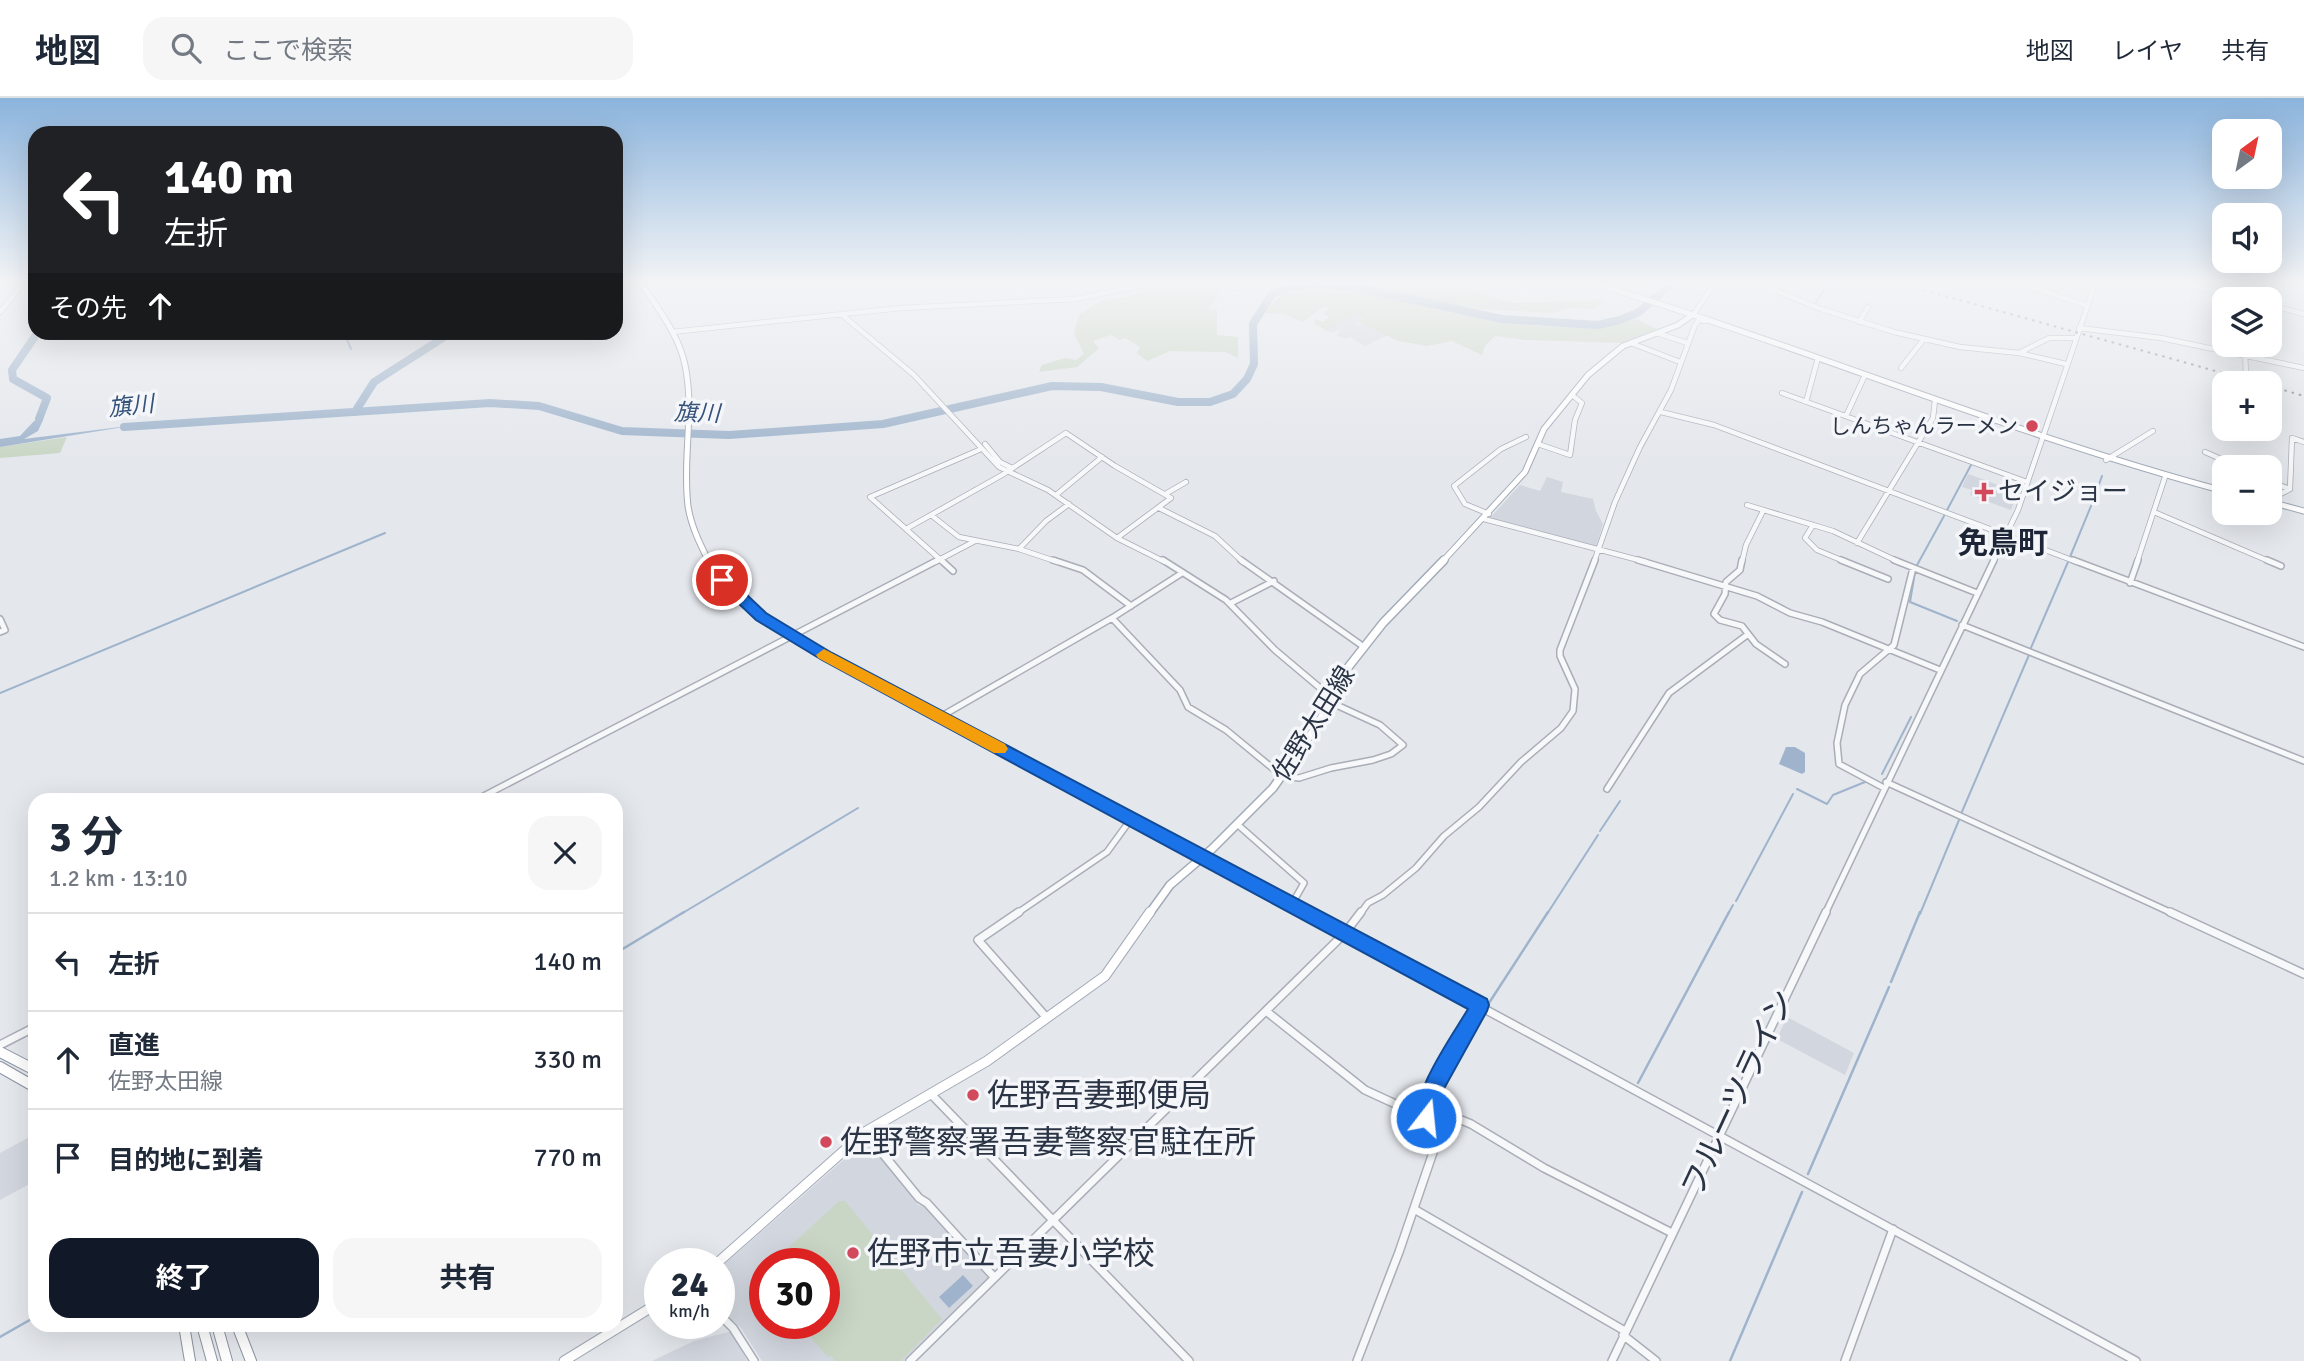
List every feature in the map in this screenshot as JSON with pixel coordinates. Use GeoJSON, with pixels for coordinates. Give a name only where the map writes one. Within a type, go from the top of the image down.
{"type":"FeatureCollection","features":[{"type":"Feature","properties":{"kind":"highway"},"geometry":{"type":"LineString","coordinates":[[0,1052],[28,1066]]}},
{"type":"Feature","properties":{"kind":"highway"},"geometry":{"type":"LineString","coordinates":[[0,1067],[28,1083]]}},
{"type":"Feature","properties":{"kind":"highway"},"geometry":{"type":"LineString","coordinates":[[185,1332],[190,1361]]}},
{"type":"Feature","properties":{"kind":"highway"},"geometry":{"type":"LineString","coordinates":[[204,1332],[212,1361]]}},
{"type":"Feature","properties":{"kind":"highway"},"geometry":{"type":"LineString","coordinates":[[219,1332],[227,1361]]}},
{"type":"Feature","properties":{"kind":"highway"},"geometry":{"type":"LineString","coordinates":[[240,1332],[251,1361]]}},
{"type":"Feature","properties":{"kind":"main road"},"geometry":{"type":"LineString","coordinates":[[677,343],[685,363],[688,399],[687,508],[704,554],[739,598],[761,617],[792,636],[1202,857]]}},
{"type":"Feature","properties":{"kind":"main road","name":"佐野太田線"},"geometry":{"type":"LineString","coordinates":[[734,1248],[865,1132],[987,1061],[1105,975],[1166,890],[1237,824],[1282,776],[1331,700],[1346,670],[1383,623],[1487,517],[1530,464],[1544,429],[1572,395],[1608,357],[1631,343]]}},
{"type":"Feature","properties":{"kind":"main road"},"geometry":{"type":"LineString","coordinates":[[1776,343],[2106,460],[2212,488]]}},
{"type":"Feature","properties":{"kind":"main road"},"geometry":{"type":"LineString","coordinates":[[2282,506],[2304,511]]}},
{"type":"Feature","properties":{"kind":"main road"},"geometry":{"type":"LineString","coordinates":[[623,1325],[644,1312]]}},
{"type":"Feature","properties":{"kind":"main road"},"geometry":{"type":"LineString","coordinates":[[564,1361],[611,1332]]}},
{"type":"Feature","properties":{"kind":"street"},"geometry":{"type":"LineString","coordinates":[[876,343],[929,391],[999,467],[1056,495],[1116,538],[1161,559],[1231,603],[1276,651],[1331,700],[1380,725],[1403,745],[1391,754],[1373,760],[1331,768],[1299,778],[1282,776],[1226,730],[1188,707],[1180,690],[1112,618]]}},
{"type":"Feature","properties":{"kind":"street"},"geometry":{"type":"LineString","coordinates":[[1631,343],[1680,362]]}},
{"type":"Feature","properties":{"kind":"street"},"geometry":{"type":"LineString","coordinates":[[910,1361],[1345,933],[1368,904],[1416,868],[1444,836],[1479,807],[1521,762],[1561,728],[1573,711],[1575,689],[1559,653],[1634,459],[1661,412],[1687,343]]}},
{"type":"Feature","properties":{"kind":"street"},"geometry":{"type":"LineString","coordinates":[[1901,368],[1904,359],[1919,349],[1922,343]]}},
{"type":"Feature","properties":{"kind":"street"},"geometry":{"type":"LineString","coordinates":[[1940,343],[1960,348],[2019,353],[2066,365]]}},
{"type":"Feature","properties":{"kind":"street"},"geometry":{"type":"LineString","coordinates":[[2019,353],[2039,343]]}},
{"type":"Feature","properties":{"kind":"street"},"geometry":{"type":"LineString","coordinates":[[1867,826],[2006,536],[2074,343]]}},
{"type":"Feature","properties":{"kind":"street"},"geometry":{"type":"LineString","coordinates":[[2182,343],[2212,348]]}},
{"type":"Feature","properties":{"kind":"street"},"geometry":{"type":"LineString","coordinates":[[2257,357],[2304,368]]}},
{"type":"Feature","properties":{"kind":"street"},"geometry":{"type":"LineString","coordinates":[[1806,401],[1818,358]]}},
{"type":"Feature","properties":{"kind":"street"},"geometry":{"type":"LineString","coordinates":[[1846,416],[1865,375]]}},
{"type":"Feature","properties":{"kind":"street"},"geometry":{"type":"LineString","coordinates":[[1782,393],[2027,482]]}},
{"type":"Feature","properties":{"kind":"street"},"geometry":{"type":"LineString","coordinates":[[1538,444],[1570,455],[1575,420],[1582,403],[1572,395]]}},
{"type":"Feature","properties":{"kind":"street"},"geometry":{"type":"LineString","coordinates":[[1857,543],[1933,418],[1935,400]]}},
{"type":"Feature","properties":{"kind":"street"},"geometry":{"type":"LineString","coordinates":[[1661,412],[1707,423],[2304,647]]}},
{"type":"Feature","properties":{"kind":"street"},"geometry":{"type":"LineString","coordinates":[[2106,460],[2153,430]]}},
{"type":"Feature","properties":{"kind":"street"},"geometry":{"type":"LineString","coordinates":[[906,529],[1009,470],[1066,433],[1102,457],[1167,493],[1171,500],[1116,538]]}},
{"type":"Feature","properties":{"kind":"street"},"geometry":{"type":"LineString","coordinates":[[1526,437],[1501,450],[1454,486],[1465,505],[1487,517],[1597,550],[1657,564],[1761,597],[1790,613],[1814,619],[1940,670]]}},
{"type":"Feature","properties":{"kind":"street"},"geometry":{"type":"LineString","coordinates":[[2290,489],[2292,438],[2304,442]]}},
{"type":"Feature","properties":{"kind":"street"},"geometry":{"type":"LineString","coordinates":[[953,571],[870,497],[911,476],[926,474],[984,447],[1009,470]]}},
{"type":"Feature","properties":{"kind":"street"},"geometry":{"type":"LineString","coordinates":[[2205,452],[2212,455]]}},
{"type":"Feature","properties":{"kind":"street"},"geometry":{"type":"LineString","coordinates":[[1056,495],[1102,457]]}},
{"type":"Feature","properties":{"kind":"street"},"geometry":{"type":"LineString","coordinates":[[2130,583],[2165,477]]}},
{"type":"Feature","properties":{"kind":"street"},"geometry":{"type":"LineString","coordinates":[[1167,493],[1186,482]]}},
{"type":"Feature","properties":{"kind":"street"},"geometry":{"type":"LineString","coordinates":[[2282,486],[2290,489]]}},
{"type":"Feature","properties":{"kind":"street"},"geometry":{"type":"LineString","coordinates":[[2282,493],[2290,489]]}},
{"type":"Feature","properties":{"kind":"street"},"geometry":{"type":"LineString","coordinates":[[1019,549],[1046,521],[1069,504]]}},
{"type":"Feature","properties":{"kind":"street"},"geometry":{"type":"LineString","coordinates":[[1747,505],[1813,525],[1977,593]]}},
{"type":"Feature","properties":{"kind":"street"},"geometry":{"type":"LineString","coordinates":[[1159,508],[1214,536],[1243,562],[1275,581],[1302,604],[1364,647]]}},
{"type":"Feature","properties":{"kind":"street"},"geometry":{"type":"LineString","coordinates":[[1763,511],[1754,534],[1746,545],[1740,570],[1725,586],[1725,594],[1714,616],[1742,626],[1765,653],[1785,664]]}},
{"type":"Feature","properties":{"kind":"street"},"geometry":{"type":"LineString","coordinates":[[2154,512],[2281,566]]}},
{"type":"Feature","properties":{"kind":"street"},"geometry":{"type":"LineString","coordinates":[[931,515],[959,537],[1019,549],[1083,570],[1131,606]]}},
{"type":"Feature","properties":{"kind":"street"},"geometry":{"type":"LineString","coordinates":[[1813,525],[1805,538],[1817,550],[1888,579]]}},
{"type":"Feature","properties":{"kind":"street"},"geometry":{"type":"LineString","coordinates":[[489,793],[975,541]]}},
{"type":"Feature","properties":{"kind":"street"},"geometry":{"type":"LineString","coordinates":[[1913,568],[1895,643],[1876,656],[1858,676],[1839,724],[1837,761],[2304,974]]}},
{"type":"Feature","properties":{"kind":"street"},"geometry":{"type":"LineString","coordinates":[[940,717],[1112,618],[1182,573]]}},
{"type":"Feature","properties":{"kind":"street"},"geometry":{"type":"LineString","coordinates":[[1231,603],[1275,581]]}},
{"type":"Feature","properties":{"kind":"street"},"geometry":{"type":"LineString","coordinates":[[0,619],[5,630],[0,632]]}},
{"type":"Feature","properties":{"kind":"street"},"geometry":{"type":"LineString","coordinates":[[1962,625],[2304,761]]}},
{"type":"Feature","properties":{"kind":"street"},"geometry":{"type":"LineString","coordinates":[[1607,789],[1669,693],[1747,635]]}},
{"type":"Feature","properties":{"kind":"street"},"geometry":{"type":"LineString","coordinates":[[1048,1018],[978,940],[1107,852],[1131,819]]}},
{"type":"Feature","properties":{"kind":"street"},"geometry":{"type":"LineString","coordinates":[[1237,824],[1304,883],[1292,904]]}},
{"type":"Feature","properties":{"kind":"street","name":"フルーツライン"},"geometry":{"type":"LineString","coordinates":[[1612,1361],[1867,826]]}},
{"type":"Feature","properties":{"kind":"street"},"geometry":{"type":"LineString","coordinates":[[1202,857],[2136,1361]]}},
{"type":"Feature","properties":{"kind":"street"},"geometry":{"type":"LineString","coordinates":[[1426,1118],[1431,1092],[1480,1005]]}},
{"type":"Feature","properties":{"kind":"street"},"geometry":{"type":"LineString","coordinates":[[1266,1011],[1365,1090],[1441,1126],[1414,1209],[1357,1361]]}},
{"type":"Feature","properties":{"kind":"street"},"geometry":{"type":"LineString","coordinates":[[0,1045],[28,1031]]}},
{"type":"Feature","properties":{"kind":"street"},"geometry":{"type":"LineString","coordinates":[[931,1094],[1189,1361]]}},
{"type":"Feature","properties":{"kind":"street"},"geometry":{"type":"LineString","coordinates":[[1426,1118],[1449,1115],[1471,1124],[1544,1168],[1672,1233]]}},
{"type":"Feature","properties":{"kind":"street"},"geometry":{"type":"LineString","coordinates":[[865,1132],[919,1198],[927,1203],[995,1277]]}},
{"type":"Feature","properties":{"kind":"street"},"geometry":{"type":"LineString","coordinates":[[1414,1209],[1624,1333],[1656,1361]]}},
{"type":"Feature","properties":{"kind":"street"},"geometry":{"type":"LineString","coordinates":[[1845,1361],[1893,1229]]}},
{"type":"Feature","properties":{"kind":"street"},"geometry":{"type":"LineString","coordinates":[[735,1331],[754,1361]]}},
{"type":"Feature","properties":{"kind":"shaded area"},"geometry":{"type":"Polygon","coordinates":[[[1968,474],[2018,492],[2011,510],[1970,495],[1972,490],[1962,487],[1968,474]]]}},
{"type":"Feature","properties":{"kind":"shaded area"},"geometry":{"type":"Polygon","coordinates":[[[1547,477],[1563,482],[1561,492],[1593,499],[1603,524],[1596,547],[1489,519],[1520,485],[1540,491],[1547,477]]]}},
{"type":"Feature","properties":{"kind":"shaded area"},"geometry":{"type":"Polygon","coordinates":[[[1787,1017],[1854,1053],[1845,1075],[1777,1039],[1787,1017]]]}},
{"type":"Feature","properties":{"kind":"shaded area"},"geometry":{"type":"Polygon","coordinates":[[[28,1138],[28,1185],[0,1200],[0,1153],[28,1138]]]}},
{"type":"Feature","properties":{"kind":"shaded area","name":"佐野市立吾妻小学校"},"geometry":{"type":"Polygon","coordinates":[[[864,1142],[868,1143],[918,1205],[926,1207],[988,1278],[905,1361],[762,1361],[735,1323],[735,1255],[864,1142]]]}},
{"type":"Feature","properties":{"kind":"shaded area"},"geometry":{"type":"Polygon","coordinates":[[[735,1337],[747,1361],[652,1361],[694,1341],[735,1337]]]}},
{"type":"Feature","properties":{"kind":"green space"},"geometry":{"type":"Polygon","coordinates":[[[1078,343],[1095,343],[1099,348],[1077,367],[1039,372],[1042,365],[1065,358],[1076,360],[1084,354],[1078,343]]]}},
{"type":"Feature","properties":{"kind":"green space"},"geometry":{"type":"Polygon","coordinates":[[[1133,343],[1238,343],[1238,358],[1225,352],[1170,351],[1147,361],[1137,353],[1140,347],[1133,343]]]}},
{"type":"Feature","properties":{"kind":"green space"},"geometry":{"type":"Polygon","coordinates":[[[1409,343],[1442,343],[1427,346],[1409,343]]]}},
{"type":"Feature","properties":{"kind":"green space"},"geometry":{"type":"Polygon","coordinates":[[[1456,343],[1488,343],[1482,355],[1456,343]]]}},
{"type":"Feature","properties":{"kind":"green space"},"geometry":{"type":"Polygon","coordinates":[[[67,437],[60,453],[0,458],[0,447],[67,437]]]}},
{"type":"Feature","properties":{"kind":"green space"},"geometry":{"type":"Polygon","coordinates":[[[839,1201],[845,1201],[942,1319],[901,1361],[835,1361],[812,1339],[840,1339],[840,1248],[788,1248],[839,1201]]]}},
{"type":"Feature","properties":{"kind":"water"},"geometry":{"type":"Polygon","coordinates":[[[43,420],[38,431],[24,439],[136,425],[0,447],[0,439],[20,436],[34,421],[43,420]]]}},
{"type":"Feature","properties":{"kind":"water"},"geometry":{"type":"Polygon","coordinates":[[[1786,747],[1795,747],[1805,753],[1805,772],[1802,774],[1779,764],[1786,747]]]}},
{"type":"Feature","properties":{"kind":"water"},"geometry":{"type":"Polygon","coordinates":[[[963,1275],[973,1286],[949,1308],[939,1297],[963,1275]]]}},
{"type":"Feature","properties":{"kind":"waterway"},"geometry":{"type":"LineString","coordinates":[[31,343],[12,370],[13,379],[47,398],[39,419]]}},
{"type":"Feature","properties":{"kind":"waterway"},"geometry":{"type":"LineString","coordinates":[[349,343],[351,349]]}},
{"type":"Feature","properties":{"kind":"waterway"},"geometry":{"type":"LineString","coordinates":[[355,412],[374,382],[435,343]]}},
{"type":"Feature","properties":{"kind":"waterway","name":"旗川"},"geometry":{"type":"LineString","coordinates":[[355,412],[490,403],[539,406],[622,431],[729,435],[883,424],[1052,386],[1101,387],[1178,402],[1210,402],[1233,394],[1247,379],[1254,364],[1253,343]]}},
{"type":"Feature","properties":{"kind":"waterway","name":"旗川"},"geometry":{"type":"LineString","coordinates":[[124,427],[355,412]]}},
{"type":"Feature","properties":{"kind":"waterway"},"geometry":{"type":"LineString","coordinates":[[1946,512],[1971,465]]}},
{"type":"Feature","properties":{"kind":"waterway"},"geometry":{"type":"LineString","coordinates":[[2092,504],[2102,476]]}},
{"type":"Feature","properties":{"kind":"waterway"},"geometry":{"type":"LineString","coordinates":[[2070,557],[2091,506]]}},
{"type":"Feature","properties":{"kind":"waterway"},"geometry":{"type":"LineString","coordinates":[[1916,567],[1944,516]]}},
{"type":"Feature","properties":{"kind":"waterway"},"geometry":{"type":"LineString","coordinates":[[0,693],[385,533]]}},
{"type":"Feature","properties":{"kind":"waterway"},"geometry":{"type":"LineString","coordinates":[[2030,650],[2068,562]]}},
{"type":"Feature","properties":{"kind":"waterway"},"geometry":{"type":"LineString","coordinates":[[1915,572],[1910,602],[1957,621]]}},
{"type":"Feature","properties":{"kind":"waterway"},"geometry":{"type":"LineString","coordinates":[[1961,814],[2029,655]]}},
{"type":"Feature","properties":{"kind":"waterway"},"geometry":{"type":"LineString","coordinates":[[1882,774],[1911,717]]}},
{"type":"Feature","properties":{"kind":"waterway"},"geometry":{"type":"LineString","coordinates":[[1797,789],[1827,804],[1833,795],[1865,782]]}},
{"type":"Feature","properties":{"kind":"waterway"},"geometry":{"type":"LineString","coordinates":[[1736,901],[1793,794]]}},
{"type":"Feature","properties":{"kind":"waterway"},"geometry":{"type":"LineString","coordinates":[[1600,831],[1620,801]]}},
{"type":"Feature","properties":{"kind":"waterway"},"geometry":{"type":"LineString","coordinates":[[681,914],[858,808]]}},
{"type":"Feature","properties":{"kind":"waterway"},"geometry":{"type":"LineString","coordinates":[[1920,914],[1959,820]]}},
{"type":"Feature","properties":{"kind":"waterway"},"geometry":{"type":"LineString","coordinates":[[1547,914],[1598,835]]}},
{"type":"Feature","properties":{"kind":"waterway"},"geometry":{"type":"LineString","coordinates":[[1728,914],[1733,905]]}},
{"type":"Feature","properties":{"kind":"waterway"},"geometry":{"type":"LineString","coordinates":[[623,949],[684,912]]}},
{"type":"Feature","properties":{"kind":"waterway"},"geometry":{"type":"LineString","coordinates":[[1489,1003],[1548,912]]}},
{"type":"Feature","properties":{"kind":"waterway"},"geometry":{"type":"LineString","coordinates":[[1638,1083],[1729,912]]}},
{"type":"Feature","properties":{"kind":"waterway"},"geometry":{"type":"LineString","coordinates":[[1891,982],[1920,912]]}},
{"type":"Feature","properties":{"kind":"waterway"},"geometry":{"type":"LineString","coordinates":[[1808,1174],[1889,987]]}},
{"type":"Feature","properties":{"kind":"waterway"},"geometry":{"type":"LineString","coordinates":[[1730,1361],[1802,1192]]}},
{"type":"Feature","properties":{"kind":"waterway"},"geometry":{"type":"LineString","coordinates":[[0,1337],[28,1321]]}},
{"type":"Feature","properties":{"kind":"railway"},"geometry":{"type":"LineString","coordinates":[[2115,343],[2216,371]]}},
{"type":"Feature","properties":{"kind":"railway"},"geometry":{"type":"LineString","coordinates":[[2282,390],[2304,396]]}},
{"type":"Feature","properties":{"kind":"slow traffic"},"geometry":{"type":"LineString","coordinates":[[824,655],[1000,749]]}},
{"type":"Feature","properties":{"kind":"place","name":"しんちゃんラーメン"},"geometry":{"type":"Point","coordinates":[2032,426]}},
{"type":"Feature","properties":{"kind":"place","name":"セイジョー"},"geometry":{"type":"Point","coordinates":[1984,492]}},
{"type":"Feature","properties":{"kind":"place","name":"佐野吾妻郵便局"},"geometry":{"type":"Point","coordinates":[973,1095]}},
{"type":"Feature","properties":{"kind":"place","name":"佐野警察署吾妻警察官駐在所"},"geometry":{"type":"Point","coordinates":[826,1142]}},
{"type":"Feature","properties":{"kind":"place","name":"佐野市立吾妻小学校"},"geometry":{"type":"Point","coordinates":[853,1253]}},
{"type":"Feature","properties":{"kind":"district","name":"免鳥町"},"geometry":{"type":"Point","coordinates":[2003,543]}},
{"type":"Feature","properties":{"kind":"route"},"geometry":{"type":"LineString","coordinates":[[722,580],[761,617],[827,657],[1480,1005],[1431,1092],[1426,1118]]}}]}
